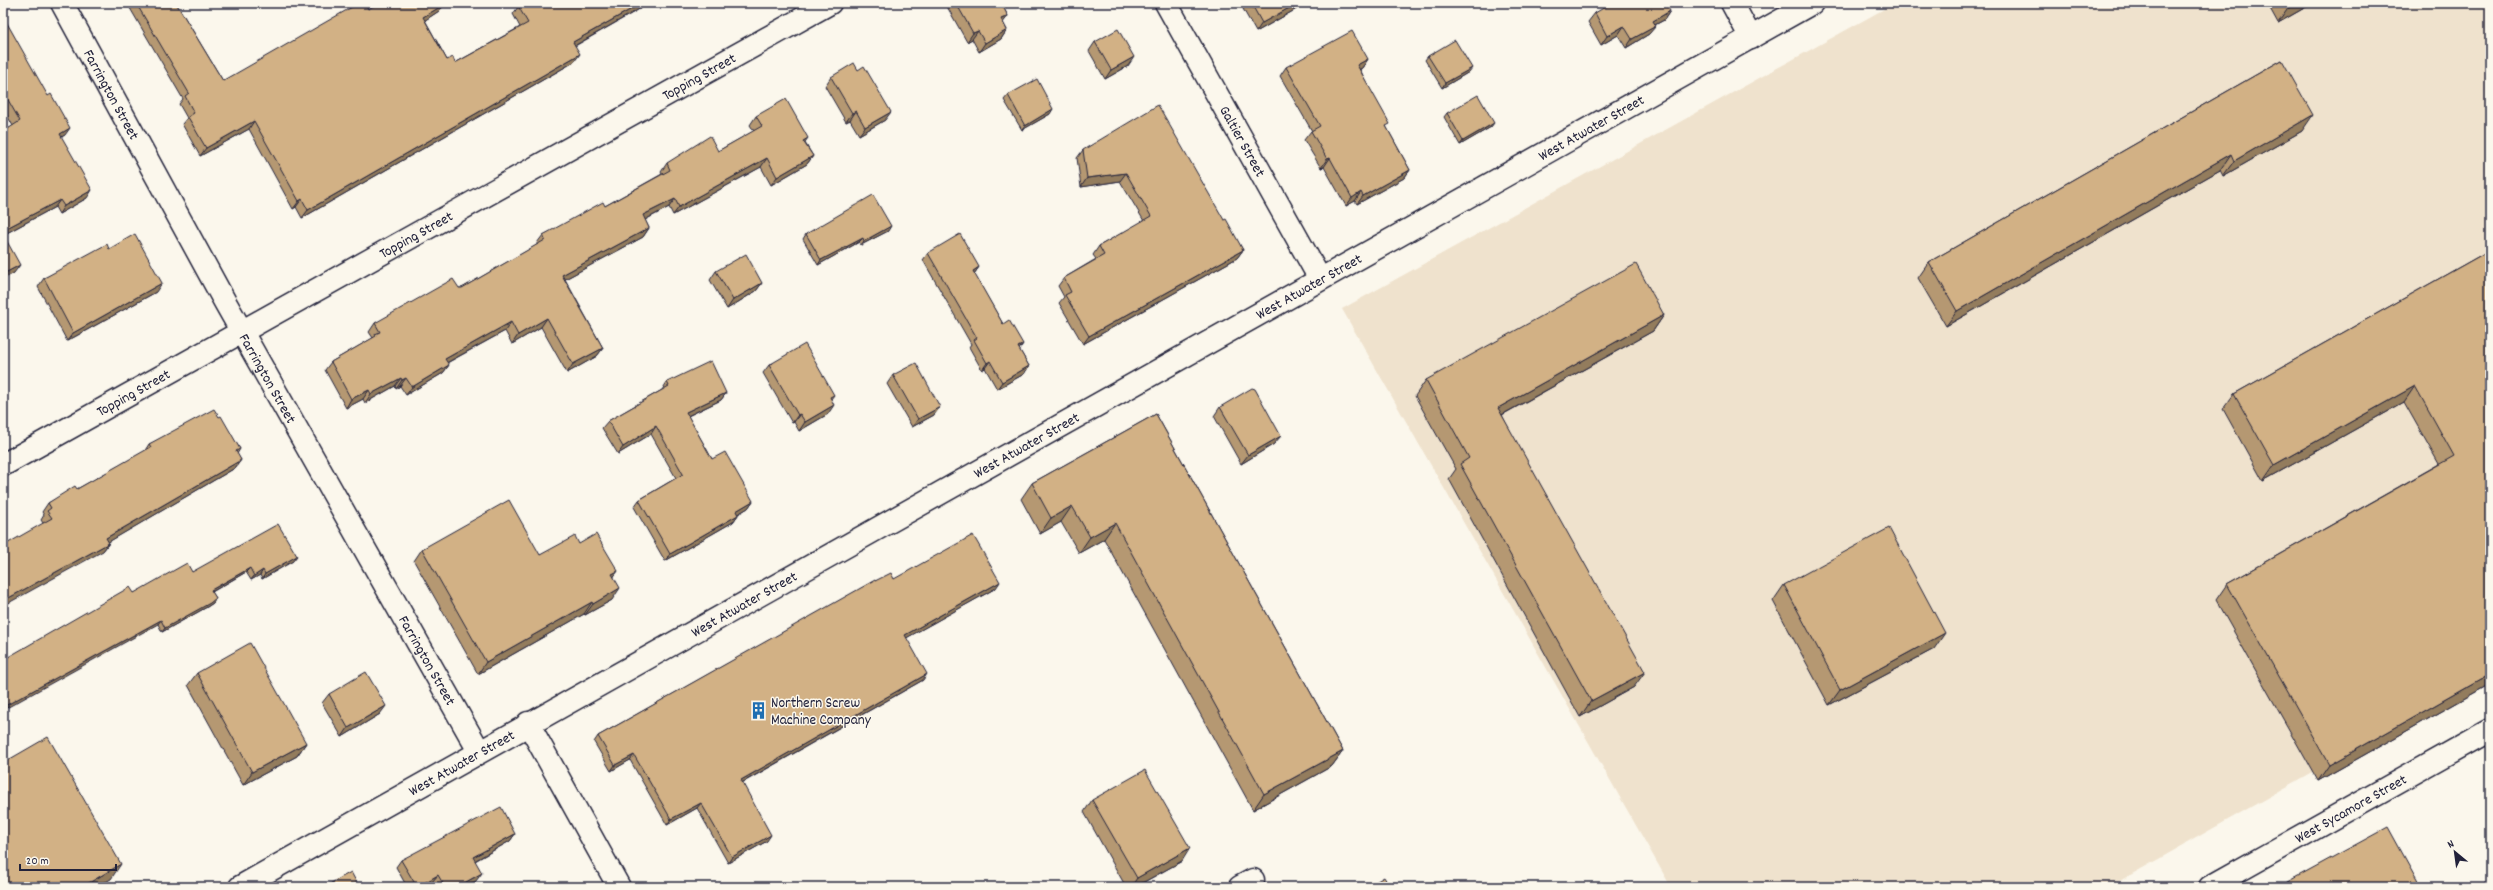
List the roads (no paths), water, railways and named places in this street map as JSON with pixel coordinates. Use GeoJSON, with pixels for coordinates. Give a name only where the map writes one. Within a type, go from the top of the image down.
{"type":"FeatureCollection","features":[{"type":"Feature","properties":{"kind":"street","name":"Farrington Street"},"geometry":{"type":"LineString","coordinates":[[62,3],[242,332],[479,751]]}},
{"type":"Feature","properties":{"kind":"street","name":"Topping Street"},"geometry":{"type":"LineString","coordinates":[[3,466],[830,3]]}},
{"type":"Feature","properties":{"kind":"street","name":"Galtier Street"},"geometry":{"type":"LineString","coordinates":[[1166,3],[1320,279]]}},
{"type":"Feature","properties":{"kind":"street"},"geometry":{"type":"LineString","coordinates":[[1732,3],[1751,38]]}},
{"type":"Feature","properties":{"kind":"street","name":"West Atwater Street"},"geometry":{"type":"LineString","coordinates":[[240,887],[528,723],[1812,3]]}},
{"type":"Feature","properties":{"kind":"street"},"geometry":{"type":"LineString","coordinates":[[528,723],[619,887]]}},
{"type":"Feature","properties":{"kind":"street","name":"West Sycamore Street"},"geometry":{"type":"LineString","coordinates":[[2210,887],[2490,730]]}},
{"type":"Feature","properties":{"kind":"place","name":"Northern Screw Machine Company"},"geometry":{"type":"Point","coordinates":[758,711]}}]}
